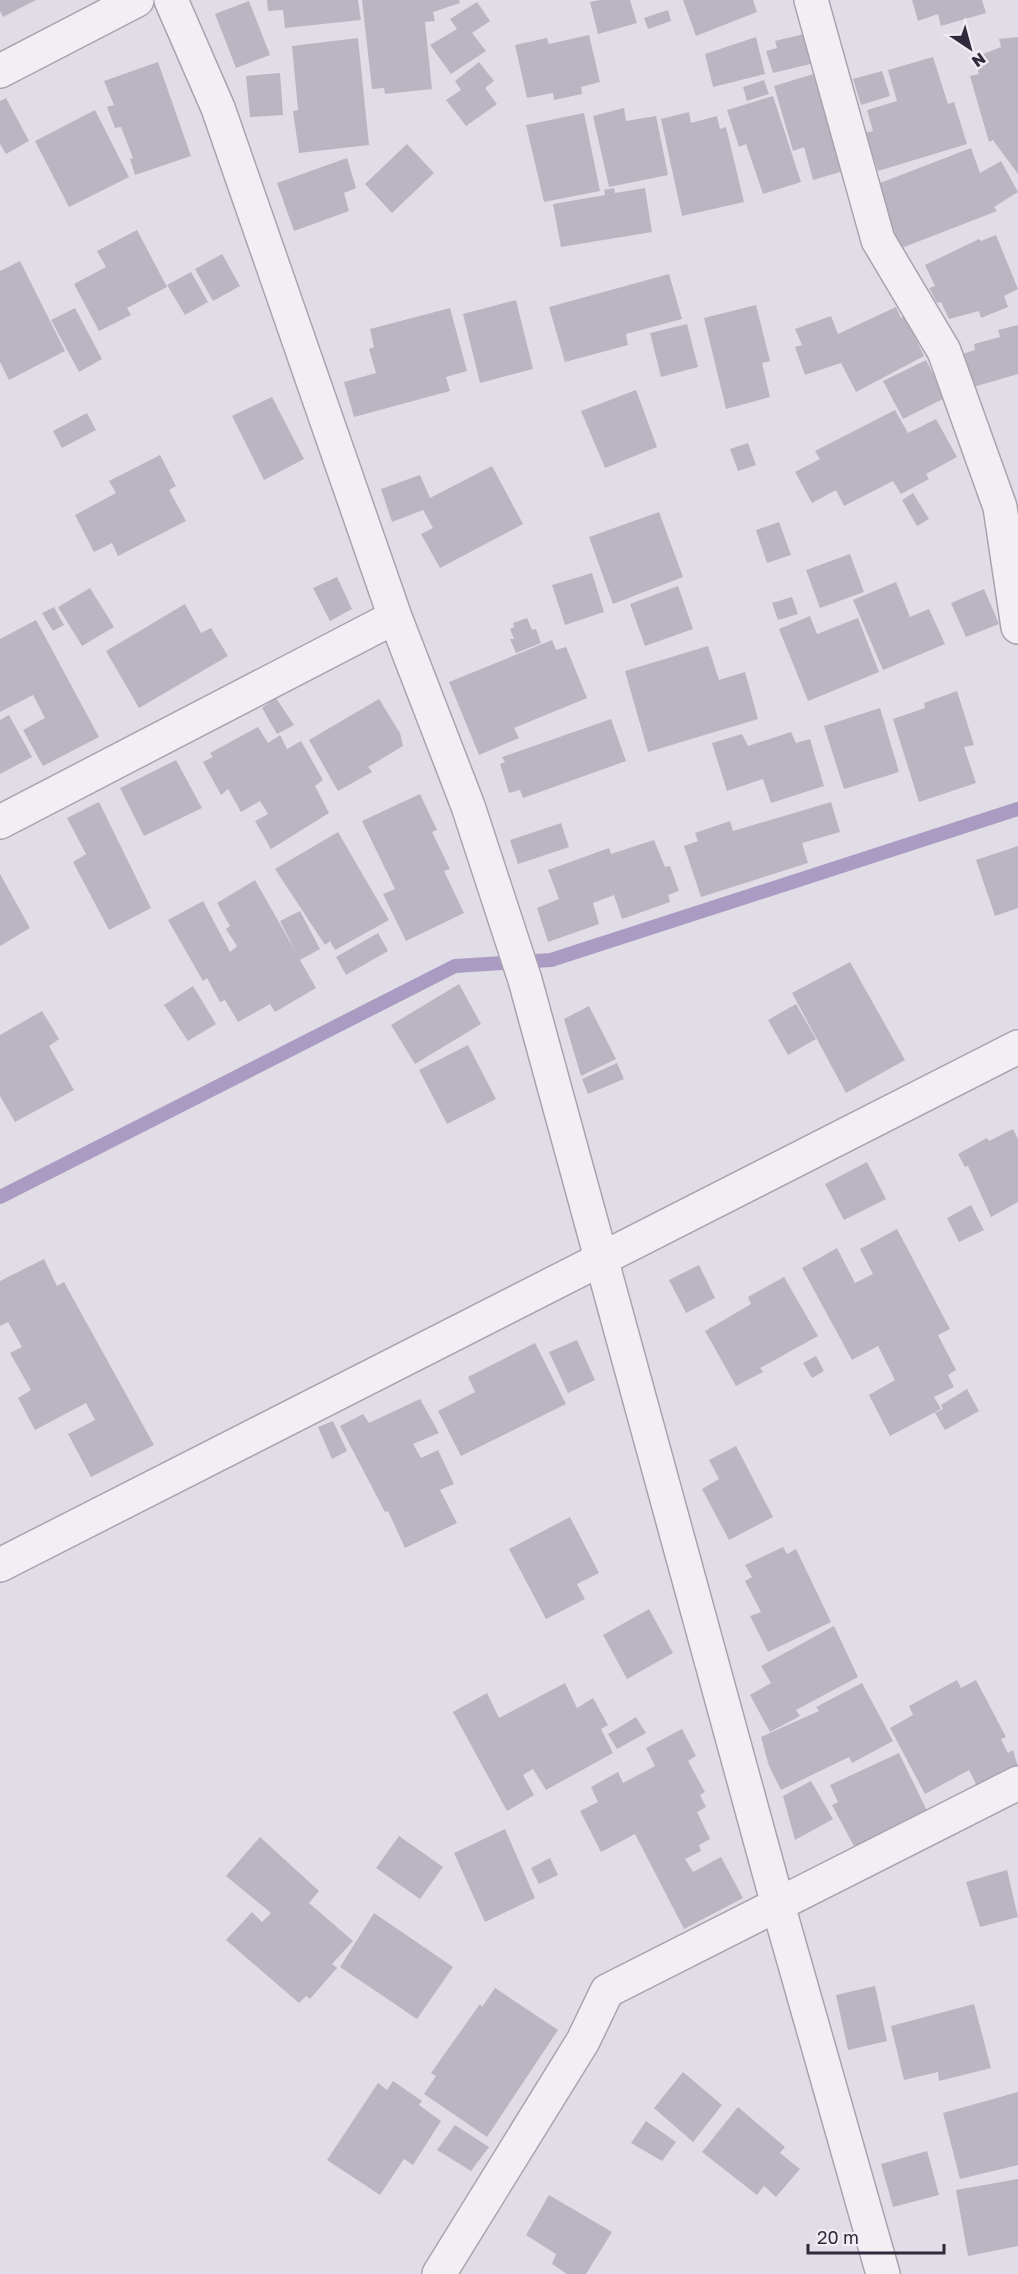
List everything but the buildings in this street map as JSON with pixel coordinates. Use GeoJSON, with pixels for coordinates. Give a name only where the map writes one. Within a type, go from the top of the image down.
{"type":"FeatureCollection","features":[{"type":"Feature","properties":{"kind":"street"},"geometry":{"type":"LineString","coordinates":[[0,71],[137,0]]}},
{"type":"Feature","properties":{"kind":"street"},"geometry":{"type":"LineString","coordinates":[[171,0],[218,108],[395,617],[468,806],[525,980],[603,1257],[778,1905],[883,2274]]}},
{"type":"Feature","properties":{"kind":"street"},"geometry":{"type":"LineString","coordinates":[[811,0],[878,240],[944,351],[1000,507],[1018,627]]}},
{"type":"Feature","properties":{"kind":"street"},"geometry":{"type":"LineString","coordinates":[[0,822],[395,617]]}},
{"type":"Feature","properties":{"kind":"street"},"geometry":{"type":"LineString","coordinates":[[0,1565],[1018,1047]]}},
{"type":"Feature","properties":{"kind":"street"},"geometry":{"type":"LineString","coordinates":[[439,2274],[583,2041],[608,1991],[1018,1783]]}},
{"type":"Feature","properties":{"kind":"waterway"},"geometry":{"type":"LineString","coordinates":[[0,1197],[455,966],[551,960],[1018,809]]}}]}
